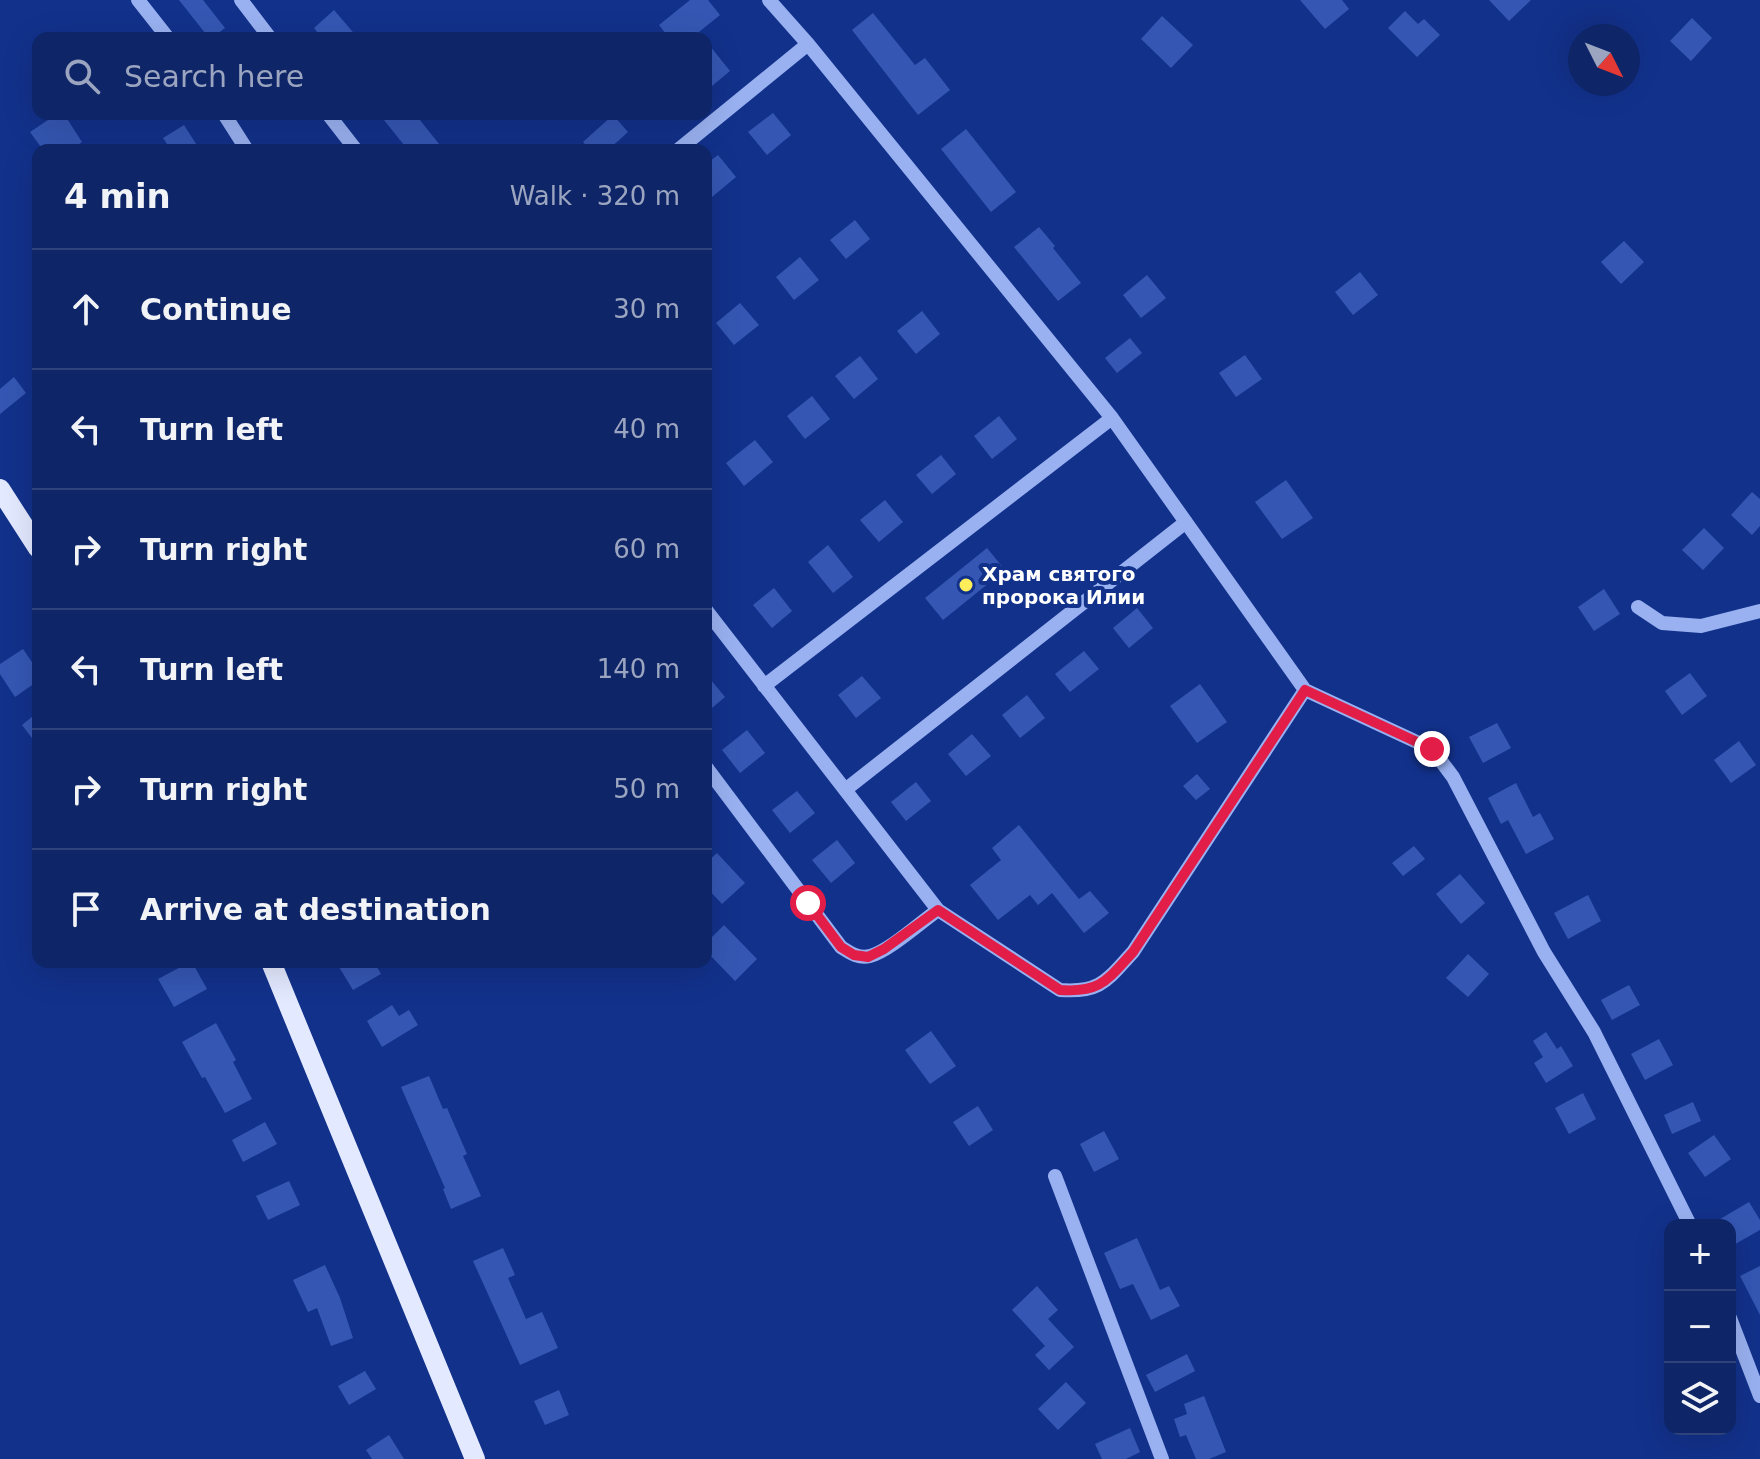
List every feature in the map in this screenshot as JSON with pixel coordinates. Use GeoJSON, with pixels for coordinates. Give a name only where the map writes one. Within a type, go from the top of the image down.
{"type":"FeatureCollection","features":[{"type":"Feature","properties":{"kind":"main road"},"geometry":{"type":"LineString","coordinates":[[0,489],[32,539]]}},
{"type":"Feature","properties":{"kind":"main road"},"geometry":{"type":"LineString","coordinates":[[273,968],[475,1459]]}},
{"type":"Feature","properties":{"kind":"street"},"geometry":{"type":"LineString","coordinates":[[138,0],[163,32]]}},
{"type":"Feature","properties":{"kind":"street"},"geometry":{"type":"LineString","coordinates":[[241,0],[265,32]]}},
{"type":"Feature","properties":{"kind":"street"},"geometry":{"type":"LineString","coordinates":[[769,0],[1112,418],[1305,690],[1432,749],[1453,777],[1544,952],[1594,1032],[1687,1219]]}},
{"type":"Feature","properties":{"kind":"street"},"geometry":{"type":"LineString","coordinates":[[685,144],[808,44]]}},
{"type":"Feature","properties":{"kind":"street"},"geometry":{"type":"LineString","coordinates":[[228,120],[243,144]]}},
{"type":"Feature","properties":{"kind":"street"},"geometry":{"type":"LineString","coordinates":[[333,120],[351,144]]}},
{"type":"Feature","properties":{"kind":"street"},"geometry":{"type":"LineString","coordinates":[[764,686],[1112,418]]}},
{"type":"Feature","properties":{"kind":"street"},"geometry":{"type":"LineString","coordinates":[[845,790],[1186,522]]}},
{"type":"Feature","properties":{"kind":"street"},"geometry":{"type":"LineString","coordinates":[[1638,607],[1662,623],[1701,626],[1760,611]]}},
{"type":"Feature","properties":{"kind":"street"},"geometry":{"type":"LineString","coordinates":[[712,618],[938,910],[1060,990],[1079,991],[1103,985],[1133,952],[1305,690]]}},
{"type":"Feature","properties":{"kind":"street"},"geometry":{"type":"LineString","coordinates":[[712,775],[841,947],[854,955],[868,957],[884,949],[938,910]]}},
{"type":"Feature","properties":{"kind":"street"},"geometry":{"type":"LineString","coordinates":[[1055,1176],[1162,1459]]}},
{"type":"Feature","properties":{"kind":"street"},"geometry":{"type":"LineString","coordinates":[[1736,1334],[1760,1396]]}},
{"type":"Feature","properties":{"kind":"building"},"geometry":{"type":"Polygon","coordinates":[[[179,0],[203,0],[225,28],[220,32],[204,32],[179,0]]]}},
{"type":"Feature","properties":{"kind":"building"},"geometry":{"type":"Polygon","coordinates":[[[690,0],[708,0],[720,15],[699,32],[664,32],[659,25],[690,0]]]}},
{"type":"Feature","properties":{"kind":"building"},"geometry":{"type":"Polygon","coordinates":[[[1300,0],[1342,0],[1349,9],[1325,29],[1300,0]]]}},
{"type":"Feature","properties":{"kind":"building"},"geometry":{"type":"Polygon","coordinates":[[[1489,0],[1531,0],[1509,21],[1489,0]]]}},
{"type":"Feature","properties":{"kind":"building"},"geometry":{"type":"Polygon","coordinates":[[[334,10],[353,32],[317,32],[314,28],[334,10]]]}},
{"type":"Feature","properties":{"kind":"building"},"geometry":{"type":"Polygon","coordinates":[[[1405,11],[1418,24],[1424,19],[1440,35],[1417,57],[1388,28],[1405,11]]]}},
{"type":"Feature","properties":{"kind":"building"},"geometry":{"type":"Polygon","coordinates":[[[873,13],[915,65],[925,58],[950,90],[918,115],[852,30],[873,13]]]}},
{"type":"Feature","properties":{"kind":"building"},"geometry":{"type":"Polygon","coordinates":[[[1162,16],[1193,45],[1171,68],[1141,39],[1162,16]]]}},
{"type":"Feature","properties":{"kind":"building"},"geometry":{"type":"Polygon","coordinates":[[[1692,18],[1712,38],[1691,61],[1670,41],[1692,18]]]}},
{"type":"Feature","properties":{"kind":"building"},"geometry":{"type":"Polygon","coordinates":[[[712,48],[730,71],[712,86],[712,48]]]}},
{"type":"Feature","properties":{"kind":"building"},"geometry":{"type":"Polygon","coordinates":[[[773,113],[791,135],[767,155],[748,132],[773,113]]]}},
{"type":"Feature","properties":{"kind":"building"},"geometry":{"type":"Polygon","coordinates":[[[48,120],[68,120],[82,142],[39,144],[30,132],[48,120]]]}},
{"type":"Feature","properties":{"kind":"building"},"geometry":{"type":"Polygon","coordinates":[[[384,120],[420,120],[439,144],[403,144],[384,120]]]}},
{"type":"Feature","properties":{"kind":"building"},"geometry":{"type":"Polygon","coordinates":[[[607,120],[617,120],[628,132],[615,144],[583,142],[607,120]]]}},
{"type":"Feature","properties":{"kind":"building"},"geometry":{"type":"Polygon","coordinates":[[[184,125],[196,144],[167,144],[163,138],[184,125]]]}},
{"type":"Feature","properties":{"kind":"building"},"geometry":{"type":"Polygon","coordinates":[[[966,129],[1016,192],[991,212],[941,149],[966,129]]]}},
{"type":"Feature","properties":{"kind":"building"},"geometry":{"type":"Polygon","coordinates":[[[718,155],[736,177],[712,197],[712,160],[718,155]]]}},
{"type":"Feature","properties":{"kind":"building"},"geometry":{"type":"Polygon","coordinates":[[[855,220],[870,239],[846,259],[830,240],[855,220]]]}},
{"type":"Feature","properties":{"kind":"building"},"geometry":{"type":"Polygon","coordinates":[[[1039,227],[1081,283],[1058,301],[1014,247],[1039,227]]]}},
{"type":"Feature","properties":{"kind":"building"},"geometry":{"type":"Polygon","coordinates":[[[1624,241],[1644,262],[1621,284],[1601,262],[1624,241]]]}},
{"type":"Feature","properties":{"kind":"building"},"geometry":{"type":"Polygon","coordinates":[[[800,257],[819,280],[794,300],[776,277],[800,257]]]}},
{"type":"Feature","properties":{"kind":"building"},"geometry":{"type":"Polygon","coordinates":[[[1360,272],[1378,295],[1353,315],[1335,292],[1360,272]]]}},
{"type":"Feature","properties":{"kind":"building"},"geometry":{"type":"Polygon","coordinates":[[[1147,275],[1166,298],[1141,318],[1123,295],[1147,275]]]}},
{"type":"Feature","properties":{"kind":"building"},"geometry":{"type":"Polygon","coordinates":[[[740,303],[759,325],[734,345],[716,323],[740,303]]]}},
{"type":"Feature","properties":{"kind":"building"},"geometry":{"type":"Polygon","coordinates":[[[922,311],[940,334],[916,354],[897,331],[922,311]]]}},
{"type":"Feature","properties":{"kind":"building"},"geometry":{"type":"Polygon","coordinates":[[[1130,338],[1142,353],[1117,373],[1105,358],[1130,338]]]}},
{"type":"Feature","properties":{"kind":"building"},"geometry":{"type":"Polygon","coordinates":[[[1245,355],[1262,379],[1236,397],[1219,373],[1245,355]]]}},
{"type":"Feature","properties":{"kind":"building"},"geometry":{"type":"Polygon","coordinates":[[[860,356],[878,379],[854,399],[835,376],[860,356]]]}},
{"type":"Feature","properties":{"kind":"building"},"geometry":{"type":"Polygon","coordinates":[[[14,377],[26,393],[0,414],[0,389],[14,377]]]}},
{"type":"Feature","properties":{"kind":"building"},"geometry":{"type":"Polygon","coordinates":[[[812,396],[830,419],[805,439],[787,416],[812,396]]]}},
{"type":"Feature","properties":{"kind":"building"},"geometry":{"type":"Polygon","coordinates":[[[999,416],[1017,439],[992,459],[974,436],[999,416]]]}},
{"type":"Feature","properties":{"kind":"building"},"geometry":{"type":"Polygon","coordinates":[[[755,440],[773,462],[744,486],[726,463],[755,440]]]}},
{"type":"Feature","properties":{"kind":"building"},"geometry":{"type":"Polygon","coordinates":[[[941,455],[956,474],[932,494],[916,475],[941,455]]]}},
{"type":"Feature","properties":{"kind":"building"},"geometry":{"type":"Polygon","coordinates":[[[1286,480],[1313,518],[1282,539],[1255,502],[1286,480]]]}},
{"type":"Feature","properties":{"kind":"building"},"geometry":{"type":"Polygon","coordinates":[[[1752,492],[1760,499],[1760,526],[1752,535],[1731,515],[1752,492]]]}},
{"type":"Feature","properties":{"kind":"building"},"geometry":{"type":"Polygon","coordinates":[[[885,500],[903,522],[879,542],[860,520],[885,500]]]}},
{"type":"Feature","properties":{"kind":"building"},"geometry":{"type":"Polygon","coordinates":[[[1704,528],[1724,548],[1703,570],[1682,550],[1704,528]]]}},
{"type":"Feature","properties":{"kind":"building"},"geometry":{"type":"Polygon","coordinates":[[[828,545],[853,577],[833,593],[808,562],[828,545]]]}},
{"type":"Feature","properties":{"kind":"building"},"geometry":{"type":"Polygon","coordinates":[[[987,548],[1005,570],[943,620],[925,598],[987,548]]]}},
{"type":"Feature","properties":{"kind":"building"},"geometry":{"type":"Polygon","coordinates":[[[774,588],[792,611],[772,628],[753,605],[774,588]]]}},
{"type":"Feature","properties":{"kind":"building"},"geometry":{"type":"Polygon","coordinates":[[[1604,589],[1620,614],[1594,631],[1578,607],[1604,589]]]}},
{"type":"Feature","properties":{"kind":"building"},"geometry":{"type":"Polygon","coordinates":[[[1137,608],[1153,628],[1129,648],[1113,628],[1137,608]]]}},
{"type":"Feature","properties":{"kind":"building"},"geometry":{"type":"Polygon","coordinates":[[[23,649],[32,662],[32,685],[15,697],[0,674],[0,664],[23,649]]]}},
{"type":"Feature","properties":{"kind":"building"},"geometry":{"type":"Polygon","coordinates":[[[1084,651],[1099,669],[1070,692],[1055,674],[1084,651]]]}},
{"type":"Feature","properties":{"kind":"building"},"geometry":{"type":"Polygon","coordinates":[[[1690,673],[1707,696],[1682,715],[1665,691],[1690,673]]]}},
{"type":"Feature","properties":{"kind":"building"},"geometry":{"type":"Polygon","coordinates":[[[862,676],[881,698],[856,718],[838,695],[862,676]]]}},
{"type":"Feature","properties":{"kind":"building"},"geometry":{"type":"Polygon","coordinates":[[[712,681],[725,697],[712,708],[712,681]]]}},
{"type":"Feature","properties":{"kind":"building"},"geometry":{"type":"Polygon","coordinates":[[[1200,684],[1227,722],[1197,743],[1170,706],[1200,684]]]}},
{"type":"Feature","properties":{"kind":"building"},"geometry":{"type":"Polygon","coordinates":[[[1027,695],[1045,718],[1020,738],[1002,715],[1027,695]]]}},
{"type":"Feature","properties":{"kind":"building"},"geometry":{"type":"Polygon","coordinates":[[[32,717],[32,738],[22,725],[32,717]]]}},
{"type":"Feature","properties":{"kind":"building"},"geometry":{"type":"Polygon","coordinates":[[[1497,723],[1511,748],[1483,763],[1469,737],[1497,723]]]}},
{"type":"Feature","properties":{"kind":"building"},"geometry":{"type":"Polygon","coordinates":[[[747,730],[765,753],[740,773],[722,750],[747,730]]]}},
{"type":"Feature","properties":{"kind":"building"},"geometry":{"type":"Polygon","coordinates":[[[972,734],[991,756],[966,776],[948,754],[972,734]]]}},
{"type":"Feature","properties":{"kind":"building"},"geometry":{"type":"Polygon","coordinates":[[[1739,741],[1756,765],[1731,783],[1714,760],[1739,741]]]}},
{"type":"Feature","properties":{"kind":"building"},"geometry":{"type":"Polygon","coordinates":[[[1197,774],[1210,789],[1196,800],[1183,786],[1197,774]]]}},
{"type":"Feature","properties":{"kind":"building"},"geometry":{"type":"Polygon","coordinates":[[[916,782],[931,801],[906,821],[891,802],[916,782]]]}},
{"type":"Feature","properties":{"kind":"building"},"geometry":{"type":"Polygon","coordinates":[[[1516,783],[1533,817],[1540,813],[1554,839],[1526,854],[1508,820],[1501,824],[1488,798],[1516,783]]]}},
{"type":"Feature","properties":{"kind":"building"},"geometry":{"type":"Polygon","coordinates":[[[797,791],[815,813],[790,833],[772,810],[797,791]]]}},
{"type":"Feature","properties":{"kind":"building"},"geometry":{"type":"Polygon","coordinates":[[[1019,825],[1079,899],[1090,891],[1109,913],[1084,933],[1052,893],[1038,905],[1030,895],[998,920],[970,885],[1001,860],[992,848],[1019,825]]]}},
{"type":"Feature","properties":{"kind":"building"},"geometry":{"type":"Polygon","coordinates":[[[837,840],[855,863],[831,883],[812,860],[837,840]]]}},
{"type":"Feature","properties":{"kind":"building"},"geometry":{"type":"Polygon","coordinates":[[[1414,846],[1425,859],[1403,876],[1392,863],[1414,846]]]}},
{"type":"Feature","properties":{"kind":"building"},"geometry":{"type":"Polygon","coordinates":[[[717,853],[745,883],[722,904],[712,893],[712,858],[717,853]]]}},
{"type":"Feature","properties":{"kind":"building"},"geometry":{"type":"Polygon","coordinates":[[[1460,874],[1485,903],[1461,924],[1436,894],[1460,874]]]}},
{"type":"Feature","properties":{"kind":"building"},"geometry":{"type":"Polygon","coordinates":[[[1588,895],[1601,921],[1568,939],[1554,913],[1588,895]]]}},
{"type":"Feature","properties":{"kind":"building"},"geometry":{"type":"Polygon","coordinates":[[[724,925],[757,959],[735,981],[712,957],[712,937],[724,925]]]}},
{"type":"Feature","properties":{"kind":"building"},"geometry":{"type":"Polygon","coordinates":[[[1468,954],[1489,974],[1468,997],[1446,978],[1468,954]]]}},
{"type":"Feature","properties":{"kind":"building"},"geometry":{"type":"Polygon","coordinates":[[[179,968],[195,968],[207,989],[174,1007],[158,979],[179,968]]]}},
{"type":"Feature","properties":{"kind":"building"},"geometry":{"type":"Polygon","coordinates":[[[340,968],[378,968],[381,974],[353,990],[340,968]]]}},
{"type":"Feature","properties":{"kind":"building"},"geometry":{"type":"Polygon","coordinates":[[[1629,985],[1640,1005],[1612,1020],[1601,1000],[1629,985]]]}},
{"type":"Feature","properties":{"kind":"building"},"geometry":{"type":"Polygon","coordinates":[[[392,1005],[399,1016],[409,1010],[418,1025],[382,1047],[367,1021],[392,1005]]]}},
{"type":"Feature","properties":{"kind":"building"},"geometry":{"type":"Polygon","coordinates":[[[216,1023],[252,1099],[225,1113],[182,1042],[216,1023]]]}},
{"type":"Feature","properties":{"kind":"building"},"geometry":{"type":"Polygon","coordinates":[[[931,1031],[956,1066],[930,1084],[905,1050],[931,1031]]]}},
{"type":"Feature","properties":{"kind":"building"},"geometry":{"type":"Polygon","coordinates":[[[1546,1032],[1557,1049],[1561,1046],[1573,1066],[1546,1083],[1534,1063],[1543,1057],[1533,1041],[1546,1032]]]}},
{"type":"Feature","properties":{"kind":"building"},"geometry":{"type":"Polygon","coordinates":[[[1659,1039],[1673,1065],[1645,1080],[1631,1054],[1659,1039]]]}},
{"type":"Feature","properties":{"kind":"building"},"geometry":{"type":"Polygon","coordinates":[[[429,1076],[467,1154],[463,1156],[481,1196],[451,1209],[445,1188],[401,1087],[429,1076]]]}},
{"type":"Feature","properties":{"kind":"building"},"geometry":{"type":"Polygon","coordinates":[[[1583,1093],[1596,1119],[1569,1134],[1555,1108],[1583,1093]]]}},
{"type":"Feature","properties":{"kind":"building"},"geometry":{"type":"Polygon","coordinates":[[[1693,1102],[1701,1121],[1672,1134],[1664,1115],[1693,1102]]]}},
{"type":"Feature","properties":{"kind":"building"},"geometry":{"type":"Polygon","coordinates":[[[978,1106],[993,1130],[969,1146],[953,1122],[978,1106]]]}},
{"type":"Feature","properties":{"kind":"building"},"geometry":{"type":"Polygon","coordinates":[[[265,1122],[277,1144],[243,1162],[232,1140],[265,1122]]]}},
{"type":"Feature","properties":{"kind":"building"},"geometry":{"type":"Polygon","coordinates":[[[1104,1131],[1119,1159],[1094,1172],[1080,1144],[1104,1131]]]}},
{"type":"Feature","properties":{"kind":"building"},"geometry":{"type":"Polygon","coordinates":[[[1714,1135],[1731,1159],[1705,1177],[1688,1153],[1714,1135]]]}},
{"type":"Feature","properties":{"kind":"building"},"geometry":{"type":"Polygon","coordinates":[[[289,1181],[300,1205],[268,1220],[256,1196],[289,1181]]]}},
{"type":"Feature","properties":{"kind":"building"},"geometry":{"type":"Polygon","coordinates":[[[1749,1202],[1760,1220],[1760,1230],[1736,1244],[1736,1219],[1720,1219],[1749,1202]]]}},
{"type":"Feature","properties":{"kind":"building"},"geometry":{"type":"Polygon","coordinates":[[[1137,1238],[1160,1290],[1169,1286],[1180,1306],[1151,1320],[1133,1284],[1120,1289],[1104,1253],[1137,1238]]]}},
{"type":"Feature","properties":{"kind":"building"},"geometry":{"type":"Polygon","coordinates":[[[503,1248],[515,1275],[508,1278],[526,1319],[542,1312],[558,1348],[520,1365],[473,1261],[503,1248]]]}},
{"type":"Feature","properties":{"kind":"building"},"geometry":{"type":"Polygon","coordinates":[[[325,1265],[353,1338],[331,1346],[317,1308],[308,1312],[293,1280],[325,1265]]]}},
{"type":"Feature","properties":{"kind":"building"},"geometry":{"type":"Polygon","coordinates":[[[1760,1266],[1760,1315],[1740,1276],[1760,1266]]]}},
{"type":"Feature","properties":{"kind":"building"},"geometry":{"type":"Polygon","coordinates":[[[1037,1286],[1058,1310],[1048,1319],[1074,1347],[1049,1370],[1035,1355],[1045,1346],[1012,1310],[1037,1286]]]}},
{"type":"Feature","properties":{"kind":"building"},"geometry":{"type":"Polygon","coordinates":[[[1187,1354],[1195,1371],[1155,1392],[1146,1375],[1187,1354]]]}},
{"type":"Feature","properties":{"kind":"building"},"geometry":{"type":"Polygon","coordinates":[[[365,1371],[376,1389],[349,1405],[338,1386],[365,1371]]]}},
{"type":"Feature","properties":{"kind":"building"},"geometry":{"type":"Polygon","coordinates":[[[1066,1382],[1086,1403],[1058,1430],[1038,1409],[1066,1382]]]}},
{"type":"Feature","properties":{"kind":"building"},"geometry":{"type":"Polygon","coordinates":[[[559,1390],[569,1415],[545,1425],[534,1401],[559,1390]]]}},
{"type":"Feature","properties":{"kind":"building"},"geometry":{"type":"Polygon","coordinates":[[[1204,1396],[1226,1452],[1209,1459],[1196,1459],[1186,1435],[1180,1437],[1174,1419],[1187,1414],[1184,1404],[1204,1396]]]}},
{"type":"Feature","properties":{"kind":"building"},"geometry":{"type":"Polygon","coordinates":[[[1130,1428],[1140,1452],[1126,1459],[1102,1459],[1095,1444],[1130,1428]]]}},
{"type":"Feature","properties":{"kind":"building"},"geometry":{"type":"Polygon","coordinates":[[[389,1435],[404,1459],[372,1459],[366,1450],[389,1435]]]}},
{"type":"Feature","properties":{"kind":"place","name":"Храм святого пророка Илии"},"geometry":{"type":"Point","coordinates":[966,585]}},
{"type":"Feature","properties":{"kind":"route"},"geometry":{"type":"LineString","coordinates":[[808,903],[841,947],[854,955],[868,957],[884,949],[938,910],[1060,990],[1079,991],[1103,985],[1133,952],[1305,690],[1432,749]]}}]}
